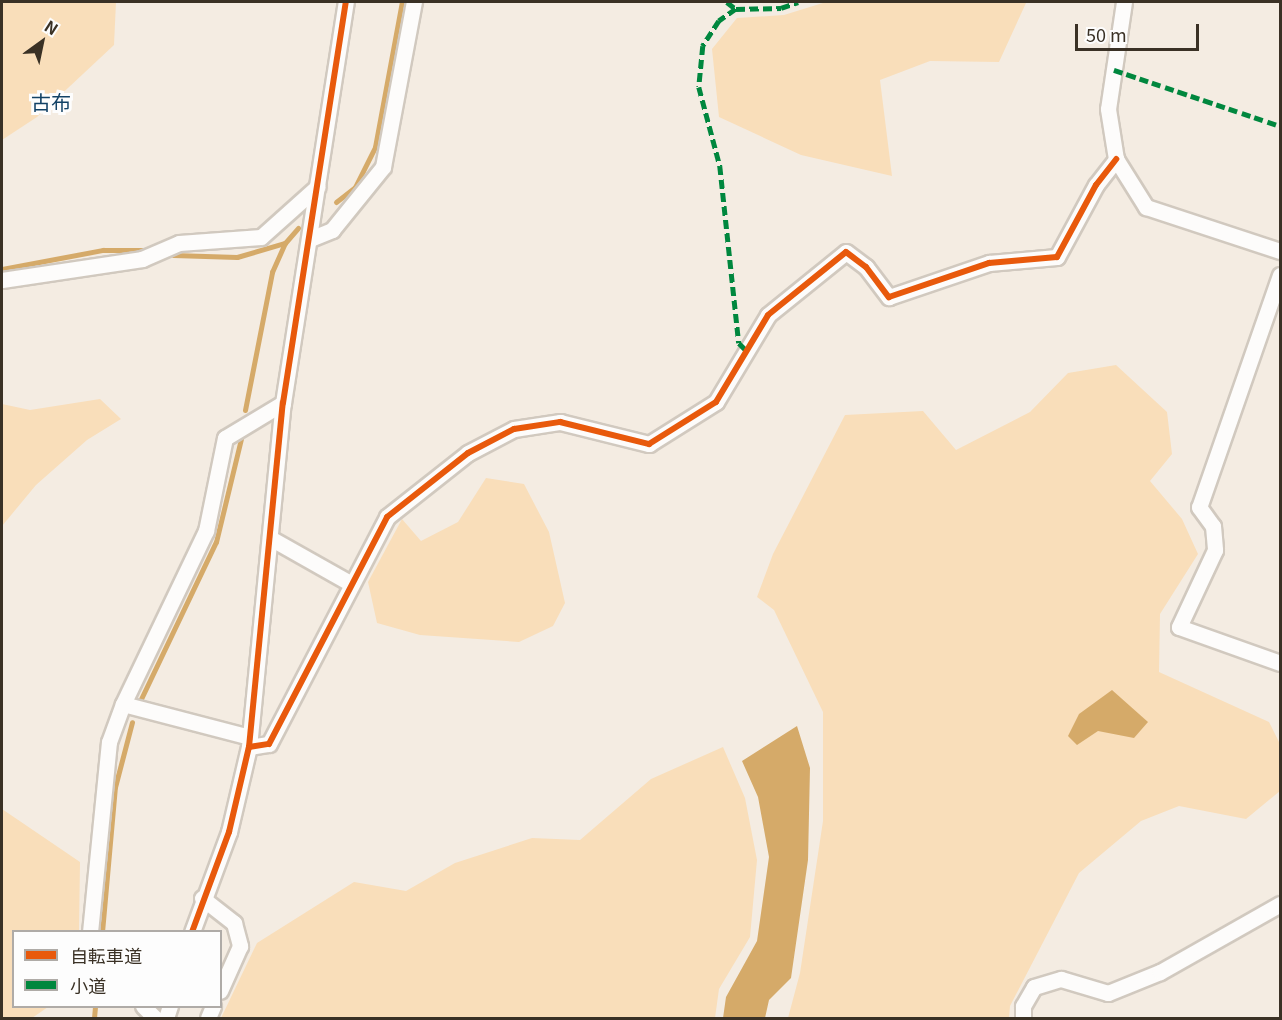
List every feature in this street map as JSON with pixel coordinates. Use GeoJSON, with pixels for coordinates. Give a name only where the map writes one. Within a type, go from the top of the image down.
{"type":"FeatureCollection","features":[{"type":"Feature","properties":{"kind":"street"},"geometry":{"type":"LineString","coordinates":[[193,930],[202,898],[229,832],[250,742],[283,403],[346,2]]}},
{"type":"Feature","properties":{"kind":"street"},"geometry":{"type":"LineString","coordinates":[[310,239],[332,230],[383,167],[414,2]]}},
{"type":"Feature","properties":{"kind":"street"},"geometry":{"type":"LineString","coordinates":[[1124,2],[1108,110],[1116,159],[1146,207],[1281,251]]}},
{"type":"Feature","properties":{"kind":"street"},"geometry":{"type":"LineString","coordinates":[[123,704],[250,742],[269,744],[350,583],[387,517],[468,453],[514,429],[560,422],[649,444],[716,402],[768,315],[846,252],[866,267],[889,297],[988,262],[1057,257],[1096,185],[1116,159]]}},
{"type":"Feature","properties":{"kind":"street"},"geometry":{"type":"LineString","coordinates":[[2,280],[142,259],[179,243],[261,237],[318,186]]}},
{"type":"Feature","properties":{"kind":"street"},"geometry":{"type":"LineString","coordinates":[[1281,275],[1199,507],[1213,526],[1215,550],[1179,627],[1281,663]]}},
{"type":"Feature","properties":{"kind":"street"},"geometry":{"type":"LineString","coordinates":[[90,930],[110,742],[123,704],[206,531],[225,438],[283,403]]}},
{"type":"Feature","properties":{"kind":"street"},"geometry":{"type":"LineString","coordinates":[[270,538],[350,583]]}},
{"type":"Feature","properties":{"kind":"street"},"geometry":{"type":"LineString","coordinates":[[202,898],[234,923],[240,946],[222,986]]}},
{"type":"Feature","properties":{"kind":"street"},"geometry":{"type":"LineString","coordinates":[[1023,1018],[1023,1006],[1034,987],[1061,979],[1108,993],[1160,972],[1281,904]]}},
{"type":"Feature","properties":{"kind":"shaded area"},"geometry":{"type":"Polygon","coordinates":[[[2,2],[116,2],[114,45],[37,117],[2,140],[2,2]]]}},
{"type":"Feature","properties":{"kind":"shaded area"},"geometry":{"type":"Polygon","coordinates":[[[826,2],[1026,3],[999,62],[930,61],[880,80],[892,176],[801,155],[719,117],[712,49],[737,18],[784,15],[826,2]]]}},
{"type":"Feature","properties":{"kind":"shaded area"},"geometry":{"type":"Polygon","coordinates":[[[1116,365],[1167,412],[1172,454],[1150,481],[1182,519],[1198,554],[1160,614],[1159,672],[1269,722],[1280,744],[1280,791],[1246,819],[1179,806],[1141,821],[1079,873],[1010,1006],[1009,1018],[788,1018],[800,973],[823,821],[823,712],[774,610],[757,597],[773,554],[845,415],[923,411],[956,450],[1030,412],[1068,373],[1116,365]]]}},
{"type":"Feature","properties":{"kind":"shaded area"},"geometry":{"type":"Polygon","coordinates":[[[100,399],[121,419],[87,440],[36,485],[2,526],[2,404],[30,410],[100,399]]]}},
{"type":"Feature","properties":{"kind":"shaded area"},"geometry":{"type":"Polygon","coordinates":[[[486,478],[524,484],[549,532],[565,603],[553,626],[519,642],[420,635],[377,623],[368,582],[402,519],[421,541],[458,522],[486,478]]]}},
{"type":"Feature","properties":{"kind":"shaded area"},"geometry":{"type":"Polygon","coordinates":[[[1112,690],[1148,722],[1134,738],[1098,731],[1077,745],[1068,736],[1079,714],[1112,690]]]}},
{"type":"Feature","properties":{"kind":"shaded area"},"geometry":{"type":"Polygon","coordinates":[[[797,726],[810,768],[808,860],[791,978],[769,1000],[765,1018],[723,1018],[726,997],[757,941],[769,857],[758,797],[742,761],[797,726]]]}},
{"type":"Feature","properties":{"kind":"shaded area"},"geometry":{"type":"Polygon","coordinates":[[[723,747],[745,798],[757,860],[750,937],[719,989],[715,1018],[221,1018],[257,943],[354,882],[406,891],[455,863],[532,838],[580,840],[651,779],[723,747]]]}},
{"type":"Feature","properties":{"kind":"shaded area"},"geometry":{"type":"Polygon","coordinates":[[[2,809],[80,862],[79,930],[12,930],[12,1008],[47,1008],[32,1018],[2,1018],[2,809]]]}},
{"type":"Feature","properties":{"kind":"waterway"},"geometry":{"type":"LineString","coordinates":[[336,202],[355,187],[375,147],[402,2]]}},
{"type":"Feature","properties":{"kind":"waterway"},"geometry":{"type":"LineString","coordinates":[[245,410],[272,272],[285,243],[298,228]]}},
{"type":"Feature","properties":{"kind":"waterway"},"geometry":{"type":"LineString","coordinates":[[173,255],[237,257],[285,243]]}},
{"type":"Feature","properties":{"kind":"waterway"},"geometry":{"type":"LineString","coordinates":[[2,269],[103,250],[143,250]]}},
{"type":"Feature","properties":{"kind":"waterway"},"geometry":{"type":"LineString","coordinates":[[140,701],[216,542],[241,439]]}},
{"type":"Feature","properties":{"kind":"waterway"},"geometry":{"type":"LineString","coordinates":[[102,930],[115,787],[132,722]]}},
{"type":"Feature","properties":{"kind":"waterway"},"geometry":{"type":"LineString","coordinates":[[94,1018],[95,1008]]}},
{"type":"Feature","properties":{"kind":"marked path"},"geometry":{"type":"LineString","coordinates":[[727,2],[736,9],[781,8],[798,2]]}},
{"type":"Feature","properties":{"kind":"marked path"},"geometry":{"type":"LineString","coordinates":[[736,9],[719,21],[703,46],[699,87],[720,166],[739,343],[748,352]]}},
{"type":"Feature","properties":{"kind":"marked path"},"geometry":{"type":"LineString","coordinates":[[1114,70],[1280,126]]}},
{"type":"Feature","properties":{"kind":"cycle path"},"geometry":{"type":"LineString","coordinates":[[193,930],[229,832],[249,747],[283,403],[346,2]]}},
{"type":"Feature","properties":{"kind":"cycle path"},"geometry":{"type":"LineString","coordinates":[[249,747],[269,744],[387,517],[468,453],[514,429],[560,422],[649,444],[716,402],[768,315],[846,252],[866,267],[889,297],[989,263],[1057,257],[1096,185],[1116,159]]}},
{"type":"Feature","properties":{"kind":"district","name":"古布"},"geometry":{"type":"Point","coordinates":[51,101]}}]}
